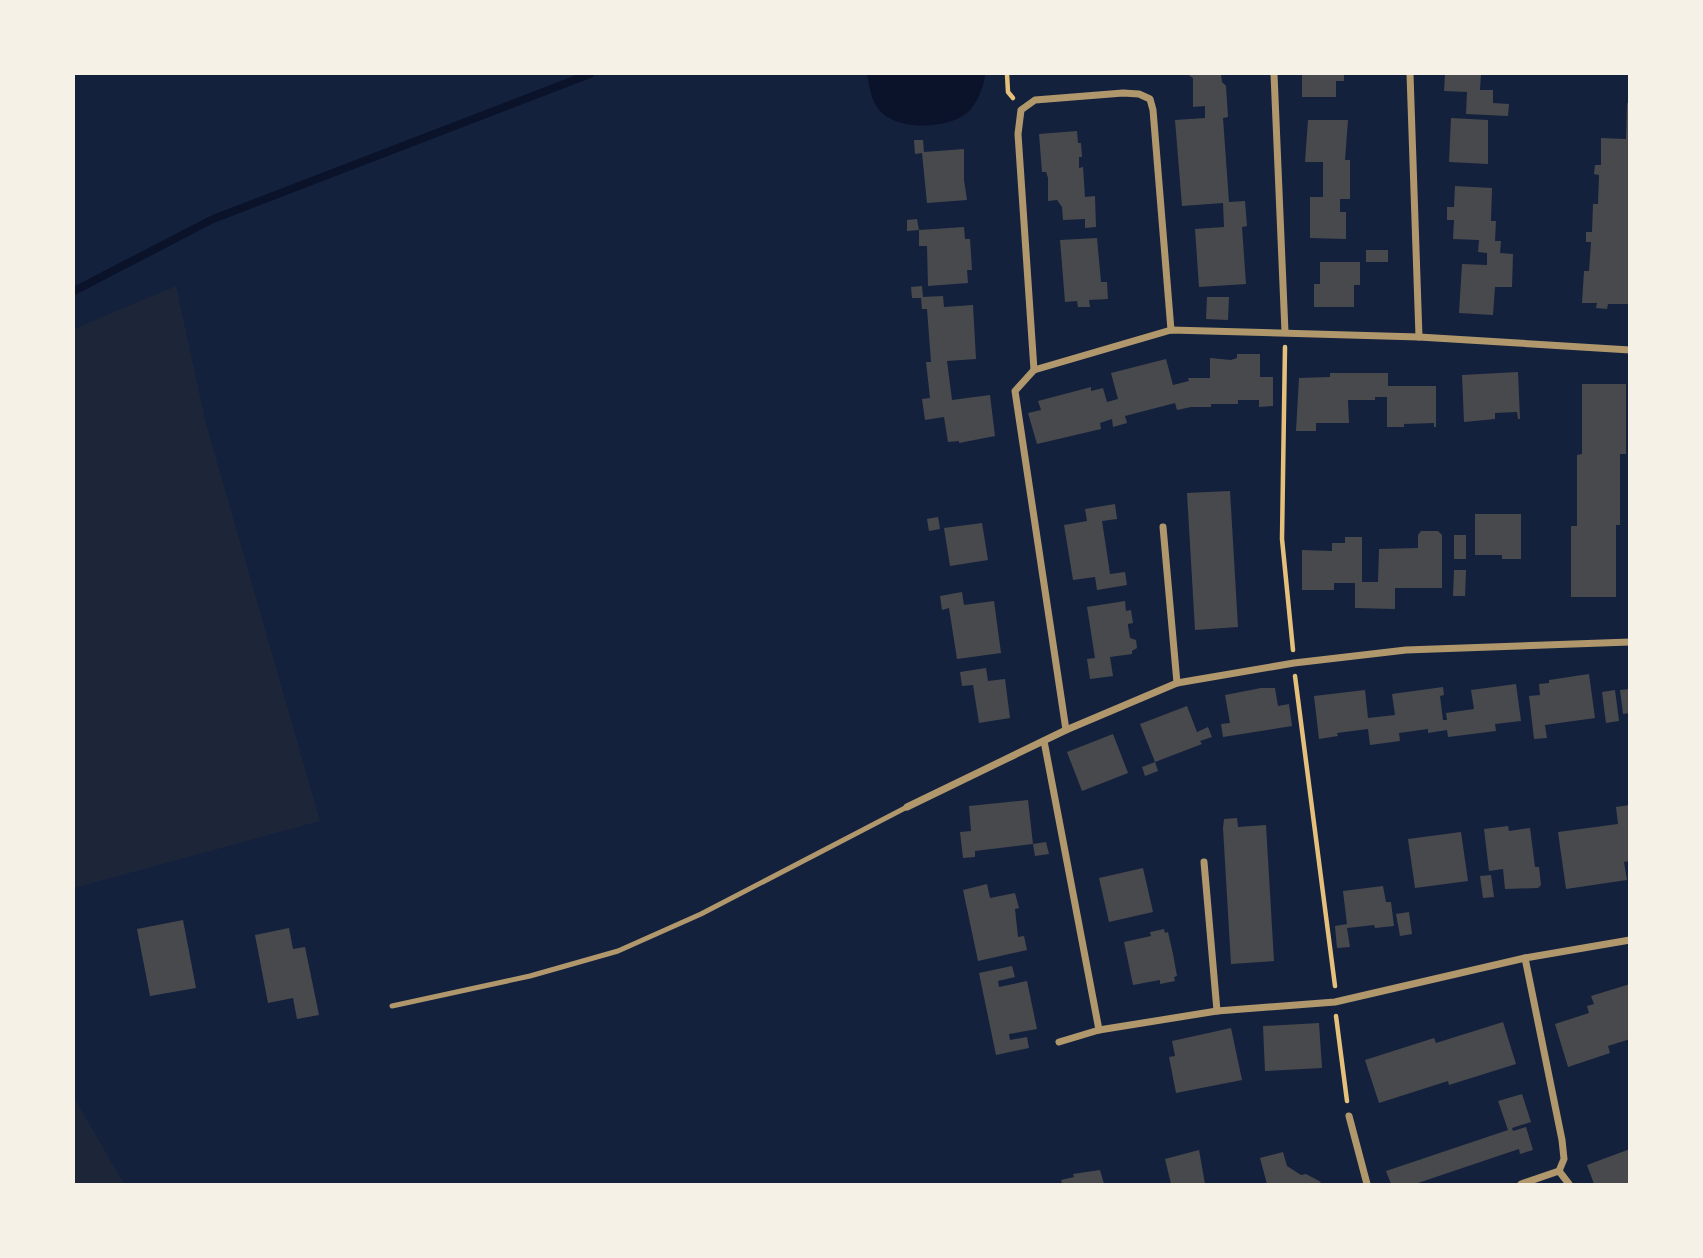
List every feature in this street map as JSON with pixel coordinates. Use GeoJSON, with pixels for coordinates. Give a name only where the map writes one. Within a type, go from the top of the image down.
{"type":"FeatureCollection","features":[{"type":"Feature","properties":{"kind":"street"},"geometry":{"type":"LineString","coordinates":[[1274,74],[1285,332]]}},
{"type":"Feature","properties":{"kind":"street"},"geometry":{"type":"LineString","coordinates":[[1410,74],[1419,337]]}},
{"type":"Feature","properties":{"kind":"street"},"geometry":{"type":"LineString","coordinates":[[1034,369],[1018,134],[1021,110],[1035,100],[1123,93],[1139,94],[1150,99],[1171,330]]}},
{"type":"Feature","properties":{"kind":"street"},"geometry":{"type":"LineString","coordinates":[[1066,730],[1015,391],[1034,369],[1171,330],[1419,337],[1629,350]]}},
{"type":"Feature","properties":{"kind":"street"},"geometry":{"type":"LineString","coordinates":[[1163,527],[1177,683]]}},
{"type":"Feature","properties":{"kind":"street"},"geometry":{"type":"LineString","coordinates":[[907,807],[1066,730],[1177,683],[1294,663],[1406,650],[1629,642]]}},
{"type":"Feature","properties":{"kind":"street"},"geometry":{"type":"LineString","coordinates":[[1044,741],[1099,1030]]}},
{"type":"Feature","properties":{"kind":"street"},"geometry":{"type":"LineString","coordinates":[[1204,862],[1217,1011]]}},
{"type":"Feature","properties":{"kind":"street"},"geometry":{"type":"LineString","coordinates":[[1059,1042],[1099,1030],[1217,1011],[1335,1002],[1525,958],[1629,940]]}},
{"type":"Feature","properties":{"kind":"street"},"geometry":{"type":"LineString","coordinates":[[1521,1185],[1559,1171],[1564,1159],[1525,958]]}},
{"type":"Feature","properties":{"kind":"street"},"geometry":{"type":"LineString","coordinates":[[1349,1116],[1367,1185]]}},
{"type":"Feature","properties":{"kind":"street"},"geometry":{"type":"LineString","coordinates":[[1559,1171],[1569,1185]]}},
{"type":"Feature","properties":{"kind":"lane"},"geometry":{"type":"LineString","coordinates":[[392,1006],[530,976],[618,951],[701,914],[907,807]]}},
{"type":"Feature","properties":{"kind":"path"},"geometry":{"type":"LineString","coordinates":[[1007,74],[1009,92],[1021,110]]}},
{"type":"Feature","properties":{"kind":"path"},"geometry":{"type":"LineString","coordinates":[[1285,332],[1282,539],[1294,663],[1349,1116]]}},
{"type":"Feature","properties":{"kind":"shaded area"},"geometry":{"type":"Polygon","coordinates":[[[867,74],[985,74],[981,92],[971,109],[963,116],[925,126],[898,122],[879,110],[872,97],[867,74]]]}},
{"type":"Feature","properties":{"kind":"shaded area"},"geometry":{"type":"Polygon","coordinates":[[[176,286],[206,424],[320,821],[74,888],[74,329],[176,286]]]}},
{"type":"Feature","properties":{"kind":"shaded area"},"geometry":{"type":"Polygon","coordinates":[[[74,1098],[124,1184],[74,1184],[74,1098]]]}},
{"type":"Feature","properties":{"kind":"building"},"geometry":{"type":"Polygon","coordinates":[[[1187,74],[1221,74],[1222,82],[1226,86],[1228,117],[1223,118],[1229,202],[1245,201],[1247,226],[1242,227],[1246,284],[1199,287],[1195,229],[1224,227],[1223,203],[1182,206],[1175,120],[1205,118],[1205,106],[1193,107],[1193,78],[1187,74]]]}},
{"type":"Feature","properties":{"kind":"building"},"geometry":{"type":"Polygon","coordinates":[[[1302,74],[1344,74],[1344,81],[1336,81],[1336,97],[1302,97],[1302,74]]]}},
{"type":"Feature","properties":{"kind":"building"},"geometry":{"type":"Polygon","coordinates":[[[1445,74],[1481,74],[1480,90],[1493,90],[1493,103],[1509,104],[1508,116],[1466,114],[1467,92],[1444,91],[1445,74]]]}},
{"type":"Feature","properties":{"kind":"building"},"geometry":{"type":"Polygon","coordinates":[[[1627,103],[1630,103],[1630,304],[1608,304],[1607,309],[1596,308],[1597,303],[1582,303],[1584,271],[1589,271],[1591,242],[1586,242],[1586,232],[1592,232],[1593,204],[1598,204],[1599,175],[1594,174],[1595,165],[1601,165],[1601,138],[1626,139],[1627,103]]]}},
{"type":"Feature","properties":{"kind":"building"},"geometry":{"type":"Polygon","coordinates":[[[1451,118],[1488,120],[1488,164],[1449,162],[1451,118]]]}},
{"type":"Feature","properties":{"kind":"building"},"geometry":{"type":"Polygon","coordinates":[[[1308,120],[1348,120],[1345,160],[1350,160],[1350,199],[1340,199],[1340,212],[1346,212],[1346,239],[1310,238],[1310,197],[1323,197],[1323,162],[1305,162],[1308,120]]]}},
{"type":"Feature","properties":{"kind":"building"},"geometry":{"type":"Polygon","coordinates":[[[1077,131],[1082,157],[1079,157],[1079,168],[1083,167],[1085,197],[1095,196],[1096,227],[1085,228],[1085,219],[1063,220],[1062,207],[1057,200],[1048,201],[1048,178],[1046,172],[1042,172],[1039,134],[1077,131]]]}},
{"type":"Feature","properties":{"kind":"building"},"geometry":{"type":"Polygon","coordinates":[[[914,140],[923,140],[924,152],[964,149],[967,200],[927,203],[922,153],[915,154],[914,140]]]}},
{"type":"Feature","properties":{"kind":"building"},"geometry":{"type":"Polygon","coordinates":[[[1455,186],[1492,188],[1491,221],[1496,221],[1495,241],[1501,241],[1500,253],[1513,254],[1512,287],[1495,287],[1493,315],[1459,313],[1462,264],[1487,265],[1487,253],[1478,252],[1479,240],[1453,239],[1454,220],[1447,220],[1447,207],[1454,207],[1455,186]]]}},
{"type":"Feature","properties":{"kind":"building"},"geometry":{"type":"Polygon","coordinates":[[[917,219],[919,230],[907,231],[907,220],[917,219]]]}},
{"type":"Feature","properties":{"kind":"building"},"geometry":{"type":"Polygon","coordinates":[[[964,227],[965,239],[970,239],[972,270],[967,270],[968,283],[928,286],[927,246],[919,246],[919,230],[964,227]]]}},
{"type":"Feature","properties":{"kind":"building"},"geometry":{"type":"Polygon","coordinates":[[[1097,238],[1101,282],[1107,282],[1108,299],[1089,300],[1090,307],[1078,307],[1077,301],[1065,302],[1060,240],[1097,238]]]}},
{"type":"Feature","properties":{"kind":"building"},"geometry":{"type":"Polygon","coordinates":[[[1366,250],[1388,250],[1388,262],[1366,262],[1366,250]]]}},
{"type":"Feature","properties":{"kind":"building"},"geometry":{"type":"Polygon","coordinates":[[[1320,262],[1360,262],[1360,285],[1354,285],[1354,307],[1314,307],[1314,284],[1320,284],[1320,262]]]}},
{"type":"Feature","properties":{"kind":"building"},"geometry":{"type":"Polygon","coordinates":[[[922,286],[923,297],[943,296],[944,307],[973,305],[976,359],[947,361],[952,400],[990,395],[995,436],[959,443],[948,442],[944,417],[925,420],[922,399],[930,398],[926,362],[931,362],[927,309],[922,309],[921,298],[912,298],[911,287],[922,286]]]}},
{"type":"Feature","properties":{"kind":"building"},"geometry":{"type":"Polygon","coordinates":[[[1207,297],[1229,297],[1228,320],[1206,319],[1207,297]]]}},
{"type":"Feature","properties":{"kind":"building"},"geometry":{"type":"Polygon","coordinates":[[[1237,354],[1260,354],[1260,377],[1273,377],[1273,406],[1259,407],[1259,400],[1238,400],[1238,404],[1211,404],[1211,407],[1177,410],[1175,403],[1125,416],[1127,423],[1113,427],[1112,419],[1100,423],[1101,429],[1037,444],[1028,413],[1041,410],[1038,401],[1091,387],[1091,391],[1103,388],[1107,402],[1118,399],[1111,373],[1166,359],[1173,385],[1189,381],[1188,378],[1210,378],[1210,358],[1231,360],[1237,358],[1237,354]]]}},
{"type":"Feature","properties":{"kind":"building"},"geometry":{"type":"Polygon","coordinates":[[[1518,372],[1520,419],[1517,412],[1495,413],[1495,419],[1464,422],[1462,375],[1518,372]]]}},
{"type":"Feature","properties":{"kind":"building"},"geometry":{"type":"Polygon","coordinates":[[[1330,373],[1388,373],[1388,386],[1436,386],[1436,427],[1434,423],[1387,427],[1387,397],[1375,397],[1375,400],[1348,400],[1349,423],[1316,423],[1316,431],[1296,431],[1299,378],[1330,377],[1330,373]]]}},
{"type":"Feature","properties":{"kind":"building"},"geometry":{"type":"Polygon","coordinates":[[[1582,384],[1626,384],[1626,454],[1620,454],[1620,525],[1616,525],[1616,597],[1571,597],[1571,526],[1577,526],[1577,455],[1582,454],[1582,384]]]}},
{"type":"Feature","properties":{"kind":"building"},"geometry":{"type":"Polygon","coordinates":[[[1230,491],[1238,627],[1195,630],[1187,493],[1230,491]]]}},
{"type":"Feature","properties":{"kind":"building"},"geometry":{"type":"Polygon","coordinates":[[[1115,504],[1117,519],[1102,521],[1110,574],[1125,572],[1127,585],[1097,590],[1095,577],[1073,580],[1064,525],[1087,521],[1085,509],[1115,504]]]}},
{"type":"Feature","properties":{"kind":"building"},"geometry":{"type":"Polygon","coordinates":[[[1475,514],[1521,514],[1521,559],[1502,559],[1502,555],[1475,555],[1475,514]]]}},
{"type":"Feature","properties":{"kind":"building"},"geometry":{"type":"Polygon","coordinates":[[[938,517],[940,529],[929,531],[927,519],[938,517]]]}},
{"type":"Feature","properties":{"kind":"building"},"geometry":{"type":"Polygon","coordinates":[[[982,523],[988,560],[950,566],[944,528],[982,523]]]}},
{"type":"Feature","properties":{"kind":"building"},"geometry":{"type":"Polygon","coordinates":[[[1421,531],[1438,531],[1442,535],[1442,588],[1395,588],[1395,609],[1355,608],[1355,583],[1334,583],[1334,590],[1302,590],[1302,550],[1332,551],[1332,543],[1345,543],[1345,537],[1362,537],[1362,582],[1378,582],[1379,549],[1418,548],[1418,535],[1421,531]]]}},
{"type":"Feature","properties":{"kind":"building"},"geometry":{"type":"Polygon","coordinates":[[[1454,535],[1466,535],[1466,559],[1454,559],[1454,535]]]}},
{"type":"Feature","properties":{"kind":"building"},"geometry":{"type":"Polygon","coordinates":[[[1454,570],[1466,570],[1465,596],[1453,596],[1454,570]]]}},
{"type":"Feature","properties":{"kind":"building"},"geometry":{"type":"Polygon","coordinates":[[[962,592],[964,605],[994,601],[1001,653],[957,659],[949,608],[942,610],[940,596],[962,592]]]}},
{"type":"Feature","properties":{"kind":"building"},"geometry":{"type":"Polygon","coordinates":[[[1125,601],[1126,611],[1131,610],[1133,623],[1128,624],[1130,638],[1136,640],[1137,648],[1132,654],[1110,657],[1113,676],[1090,679],[1087,659],[1095,658],[1087,607],[1125,601]]]}},
{"type":"Feature","properties":{"kind":"building"},"geometry":{"type":"Polygon","coordinates":[[[986,668],[988,681],[1005,679],[1010,718],[979,723],[973,685],[962,686],[960,672],[986,668]]]}},
{"type":"Feature","properties":{"kind":"building"},"geometry":{"type":"Polygon","coordinates":[[[1589,674],[1595,718],[1545,725],[1547,738],[1534,739],[1529,696],[1540,695],[1539,684],[1589,674]]]}},
{"type":"Feature","properties":{"kind":"building"},"geometry":{"type":"Polygon","coordinates":[[[1516,684],[1521,721],[1495,724],[1496,731],[1448,737],[1447,730],[1428,733],[1428,729],[1399,733],[1400,741],[1370,745],[1368,729],[1337,733],[1338,736],[1319,739],[1314,696],[1365,690],[1368,718],[1395,715],[1392,694],[1443,687],[1444,695],[1440,696],[1443,720],[1447,720],[1446,713],[1474,709],[1471,690],[1516,684]]]}},
{"type":"Feature","properties":{"kind":"building"},"geometry":{"type":"Polygon","coordinates":[[[1275,688],[1278,706],[1289,704],[1292,726],[1223,737],[1221,724],[1230,723],[1225,695],[1275,688]]]}},
{"type":"Feature","properties":{"kind":"building"},"geometry":{"type":"Polygon","coordinates":[[[1630,689],[1630,713],[1623,714],[1620,690],[1630,689]]]}},
{"type":"Feature","properties":{"kind":"building"},"geometry":{"type":"Polygon","coordinates":[[[1615,690],[1619,721],[1606,723],[1602,692],[1615,690]]]}},
{"type":"Feature","properties":{"kind":"building"},"geometry":{"type":"Polygon","coordinates":[[[1187,706],[1197,732],[1208,727],[1212,737],[1200,741],[1202,744],[1155,762],[1140,724],[1187,706]]]}},
{"type":"Feature","properties":{"kind":"building"},"geometry":{"type":"Polygon","coordinates":[[[1113,734],[1128,773],[1082,791],[1067,752],[1113,734]]]}},
{"type":"Feature","properties":{"kind":"building"},"geometry":{"type":"Polygon","coordinates":[[[1155,762],[1158,771],[1145,776],[1142,767],[1155,762]]]}},
{"type":"Feature","properties":{"kind":"building"},"geometry":{"type":"Polygon","coordinates":[[[1028,800],[1033,844],[975,851],[975,857],[963,858],[960,832],[971,831],[969,806],[1028,800]]]}},
{"type":"Feature","properties":{"kind":"building"},"geometry":{"type":"Polygon","coordinates":[[[1630,805],[1630,861],[1624,862],[1627,880],[1566,889],[1558,832],[1618,824],[1616,807],[1630,805]]]}},
{"type":"Feature","properties":{"kind":"building"},"geometry":{"type":"Polygon","coordinates":[[[1237,818],[1238,827],[1266,825],[1274,961],[1231,964],[1223,828],[1224,819],[1237,818]]]}},
{"type":"Feature","properties":{"kind":"building"},"geometry":{"type":"Polygon","coordinates":[[[1508,826],[1509,831],[1530,828],[1535,867],[1539,867],[1541,885],[1538,888],[1505,889],[1503,869],[1489,871],[1484,829],[1508,826]]]}},
{"type":"Feature","properties":{"kind":"building"},"geometry":{"type":"Polygon","coordinates":[[[1461,832],[1468,881],[1415,888],[1408,839],[1461,832]]]}},
{"type":"Feature","properties":{"kind":"building"},"geometry":{"type":"Polygon","coordinates":[[[1046,842],[1049,854],[1035,856],[1033,844],[1046,842]]]}},
{"type":"Feature","properties":{"kind":"building"},"geometry":{"type":"Polygon","coordinates":[[[1143,868],[1153,912],[1109,922],[1099,878],[1143,868]]]}},
{"type":"Feature","properties":{"kind":"building"},"geometry":{"type":"Polygon","coordinates":[[[1491,875],[1494,897],[1483,898],[1480,876],[1491,875]]]}},
{"type":"Feature","properties":{"kind":"building"},"geometry":{"type":"Polygon","coordinates":[[[987,884],[990,898],[1015,893],[1019,908],[1015,909],[1018,937],[1024,936],[1027,950],[978,961],[963,890],[987,884]]]}},
{"type":"Feature","properties":{"kind":"building"},"geometry":{"type":"Polygon","coordinates":[[[1383,886],[1386,902],[1391,902],[1394,926],[1347,928],[1350,947],[1337,948],[1335,926],[1347,924],[1343,891],[1383,886]]]}},
{"type":"Feature","properties":{"kind":"building"},"geometry":{"type":"Polygon","coordinates":[[[1409,912],[1412,934],[1400,936],[1396,914],[1409,912]]]}},
{"type":"Feature","properties":{"kind":"building"},"geometry":{"type":"Polygon","coordinates":[[[183,920],[196,988],[150,996],[137,929],[183,920]]]}},
{"type":"Feature","properties":{"kind":"building"},"geometry":{"type":"Polygon","coordinates":[[[289,928],[293,949],[305,947],[319,1015],[297,1019],[293,998],[268,1003],[255,935],[289,928]]]}},
{"type":"Feature","properties":{"kind":"building"},"geometry":{"type":"Polygon","coordinates":[[[1164,929],[1165,933],[1168,932],[1173,954],[1177,976],[1174,977],[1175,981],[1160,984],[1160,980],[1133,985],[1124,942],[1151,936],[1150,932],[1164,929]]]}},
{"type":"Feature","properties":{"kind":"building"},"geometry":{"type":"Polygon","coordinates":[[[1012,966],[1015,977],[998,981],[999,987],[1027,981],[1037,1029],[1009,1034],[1010,1040],[1027,1037],[1029,1048],[996,1055],[979,973],[1012,966]]]}},
{"type":"Feature","properties":{"kind":"building"},"geometry":{"type":"Polygon","coordinates":[[[1630,984],[1630,1039],[1608,1046],[1610,1053],[1568,1067],[1555,1024],[1589,1013],[1587,1006],[1594,1004],[1591,996],[1630,984]]]}},
{"type":"Feature","properties":{"kind":"building"},"geometry":{"type":"Polygon","coordinates":[[[1503,1022],[1516,1064],[1449,1085],[1448,1081],[1379,1103],[1365,1060],[1434,1038],[1436,1043],[1503,1022]]]}},
{"type":"Feature","properties":{"kind":"building"},"geometry":{"type":"Polygon","coordinates":[[[1319,1023],[1322,1068],[1265,1071],[1263,1026],[1319,1023]]]}},
{"type":"Feature","properties":{"kind":"building"},"geometry":{"type":"Polygon","coordinates":[[[1231,1028],[1242,1080],[1176,1093],[1169,1057],[1175,1056],[1172,1041],[1231,1028]]]}},
{"type":"Feature","properties":{"kind":"building"},"geometry":{"type":"Polygon","coordinates":[[[1522,1094],[1531,1122],[1512,1128],[1513,1131],[1526,1127],[1533,1150],[1520,1154],[1519,1149],[1415,1184],[1391,1184],[1386,1171],[1508,1130],[1498,1101],[1522,1094]]]}},
{"type":"Feature","properties":{"kind":"building"},"geometry":{"type":"Polygon","coordinates":[[[1630,1149],[1630,1184],[1594,1184],[1587,1165],[1630,1149]]]}},
{"type":"Feature","properties":{"kind":"building"},"geometry":{"type":"Polygon","coordinates":[[[1199,1150],[1205,1184],[1171,1184],[1165,1159],[1199,1150]]]}},
{"type":"Feature","properties":{"kind":"building"},"geometry":{"type":"Polygon","coordinates":[[[1283,1152],[1287,1166],[1301,1175],[1306,1174],[1321,1182],[1267,1184],[1260,1158],[1283,1152]]]}},
{"type":"Feature","properties":{"kind":"building"},"geometry":{"type":"Polygon","coordinates":[[[1100,1170],[1104,1184],[1062,1184],[1061,1180],[1074,1177],[1073,1174],[1100,1170]]]}},
{"type":"Feature","properties":{"kind":"waterway"},"geometry":{"type":"LineString","coordinates":[[74,291],[213,219],[590,74]]}}]}
